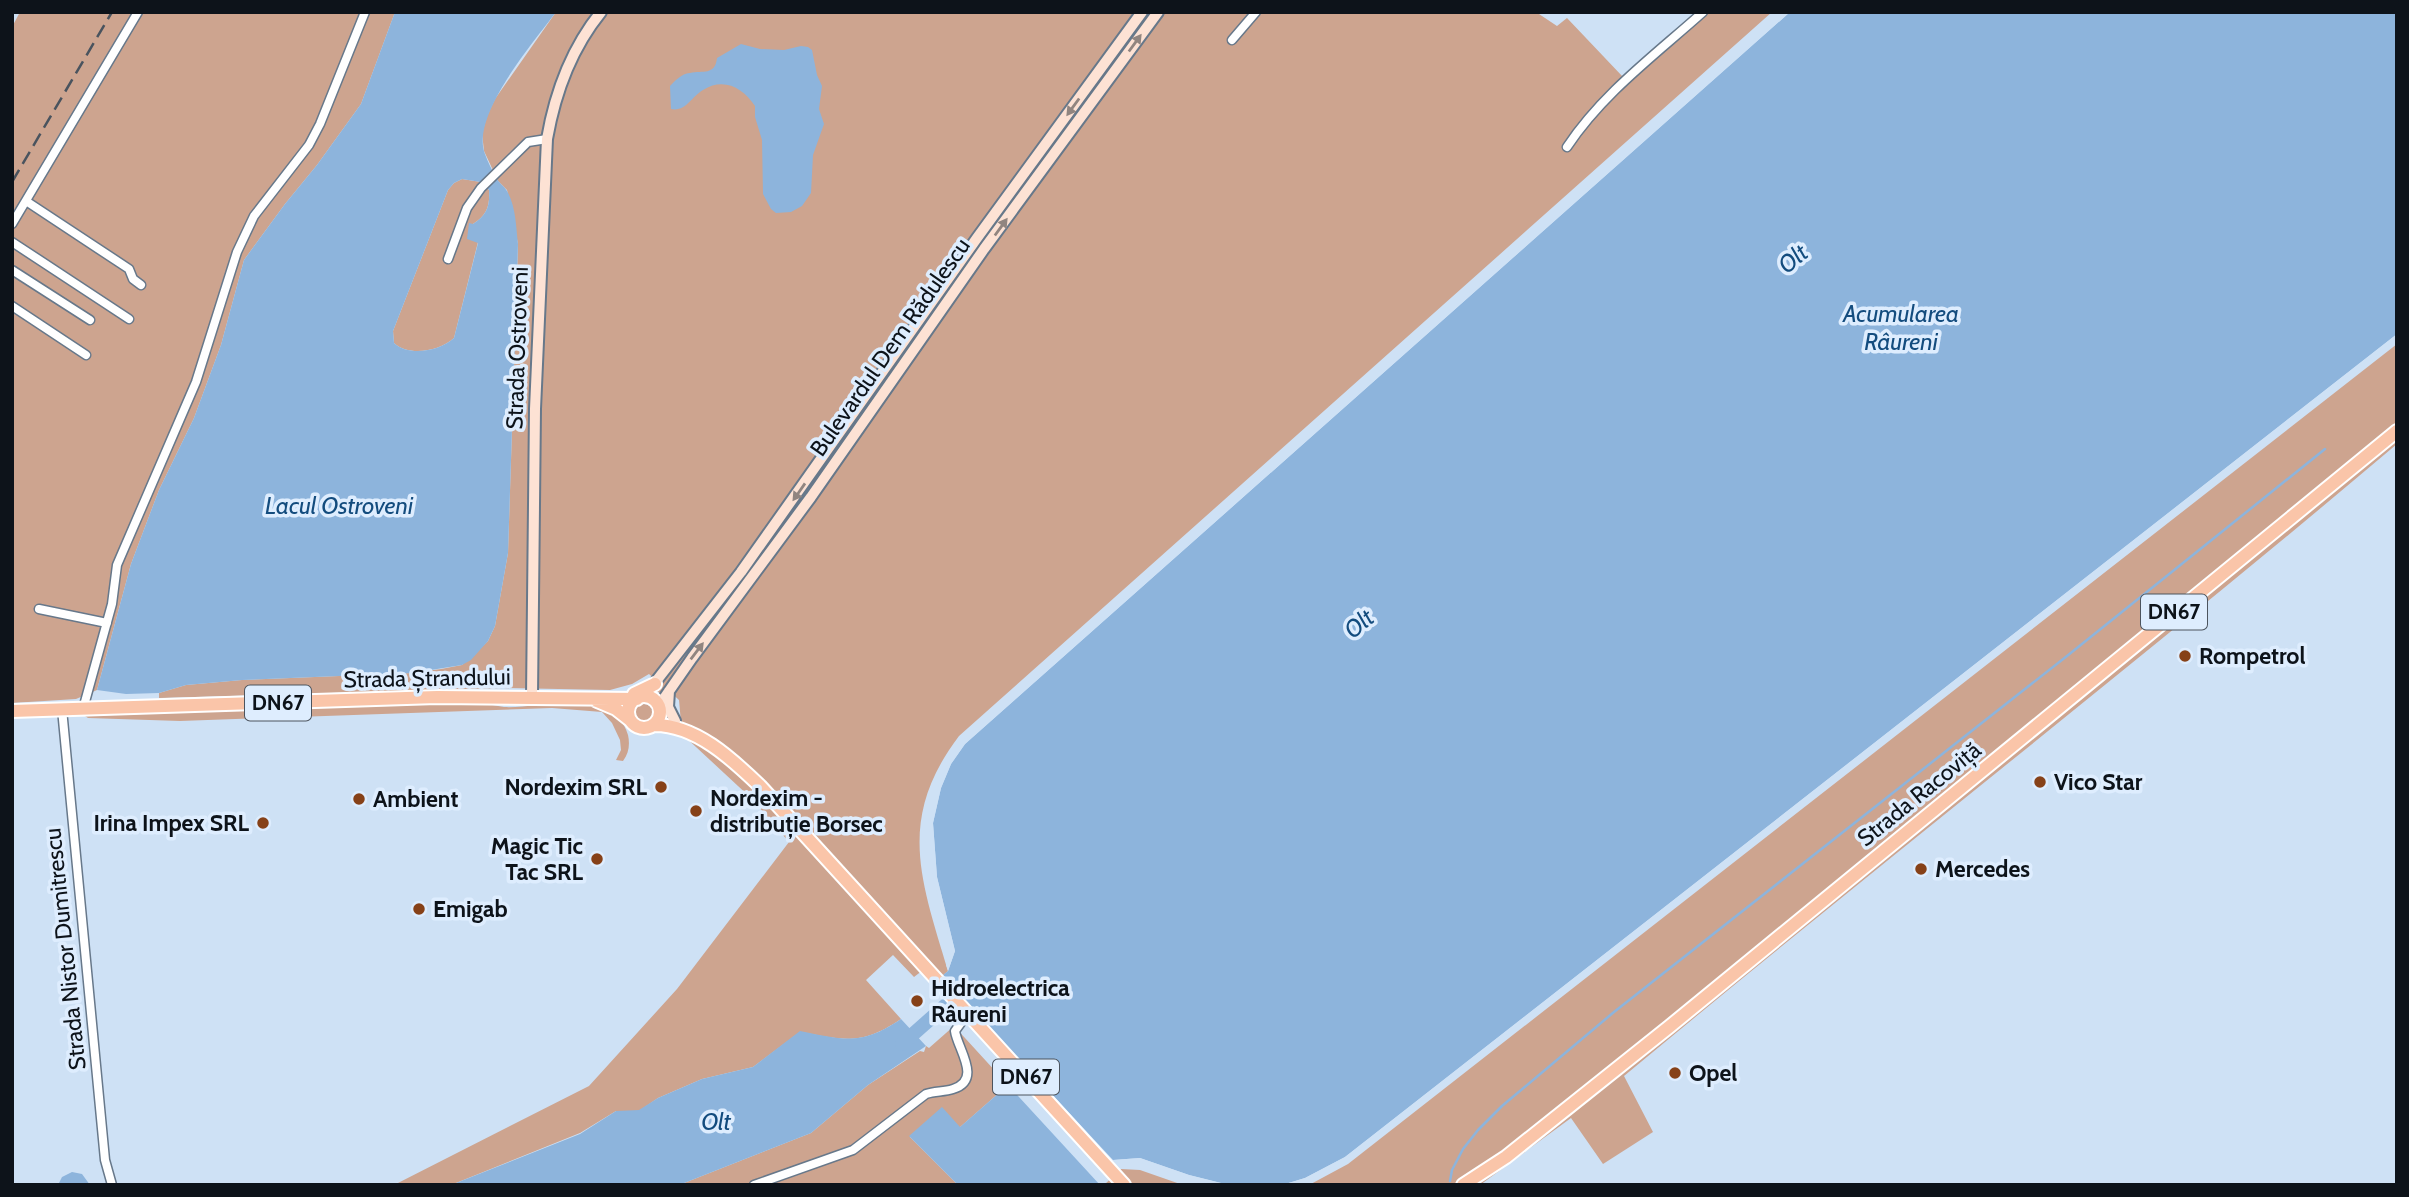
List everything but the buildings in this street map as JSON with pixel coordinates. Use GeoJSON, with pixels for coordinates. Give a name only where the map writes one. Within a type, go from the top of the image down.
{"type":"FeatureCollection","features":[{"type":"Feature","properties":{"kind":"main road","name":"Strada Ostroveni"},"geometry":{"type":"LineString","coordinates":[[531,697],[535,410],[547,139],[564,74],[581,41],[601,12]]}},
{"type":"Feature","properties":{"kind":"main road","name":"Bulevardul Dem Rădulescu"},"geometry":{"type":"LineString","coordinates":[[639,698],[655,684],[741,572],[985,227],[1142,12]]}},
{"type":"Feature","properties":{"kind":"main road","name":"Bulevardul Dem Rădulescu"},"geometry":{"type":"LineString","coordinates":[[658,707],[811,497],[984,249],[1158,12]]}},
{"type":"Feature","properties":{"kind":"main road","name":"Strada Racoviță"},"geometry":{"type":"LineString","coordinates":[[1463,1185],[1506,1157],[1669,1027],[2397,430]]}},
{"type":"Feature","properties":{"kind":"main road"},"geometry":{"type":"LineString","coordinates":[[617,699],[655,684]]}},
{"type":"Feature","properties":{"kind":"main road"},"geometry":{"type":"LineString","coordinates":[[670,690],[668,707],[675,721]]}},
{"type":"Feature","properties":{"kind":"main road","name":"Strada Ștrandului"},"geometry":{"type":"LineString","coordinates":[[12,711],[390,698],[652,699],[686,731],[731,760],[760,786],[1119,1180]]}},
{"type":"Feature","properties":{"kind":"main road"},"geometry":{"type":"LineString","coordinates":[[630,720],[630,706],[639,698]]}},
{"type":"Feature","properties":{"kind":"main road","name":"Strada Ștrandului"},"geometry":{"type":"LineString","coordinates":[[590,699],[615,709],[638,727],[648,728],[653,725],[686,731]]}},
{"type":"Feature","properties":{"kind":"main road"},"geometry":{"type":"LineString","coordinates":[[653,725],[659,717],[658,707]]}},
{"type":"Feature","properties":{"kind":"street"},"geometry":{"type":"LineString","coordinates":[[12,224],[138,12]]}},
{"type":"Feature","properties":{"kind":"street"},"geometry":{"type":"LineString","coordinates":[[83,709],[107,623],[117,565],[183,414],[214,330],[225,285],[244,235],[254,216],[309,145],[365,12]]}},
{"type":"Feature","properties":{"kind":"street"},"geometry":{"type":"LineString","coordinates":[[1232,40],[1256,12]]}},
{"type":"Feature","properties":{"kind":"street"},"geometry":{"type":"LineString","coordinates":[[1567,147],[1596,108],[1635,70],[1703,12]]}},
{"type":"Feature","properties":{"kind":"street"},"geometry":{"type":"LineString","coordinates":[[447,259],[467,208],[481,188],[527,142],[547,139]]}},
{"type":"Feature","properties":{"kind":"street"},"geometry":{"type":"LineString","coordinates":[[26,201],[130,269],[133,279],[141,285]]}},
{"type":"Feature","properties":{"kind":"street"},"geometry":{"type":"LineString","coordinates":[[12,242],[129,319]]}},
{"type":"Feature","properties":{"kind":"street"},"geometry":{"type":"LineString","coordinates":[[12,270],[90,320]]}},
{"type":"Feature","properties":{"kind":"street"},"geometry":{"type":"LineString","coordinates":[[12,306],[86,355]]}},
{"type":"Feature","properties":{"kind":"street"},"geometry":{"type":"LineString","coordinates":[[39,609],[107,623]]}},
{"type":"Feature","properties":{"kind":"street","name":"Strada Nistor Dumitrescu"},"geometry":{"type":"LineString","coordinates":[[62,709],[105,1160],[112,1185]]}},
{"type":"Feature","properties":{"kind":"street"},"geometry":{"type":"LineString","coordinates":[[754,1185],[853,1150],[926,1094],[957,1088],[964,1082],[968,1070],[955,1034],[968,1013]]}},
{"type":"Feature","properties":{"kind":"shaded area"},"geometry":{"type":"Polygon","coordinates":[[[20,12],[395,12],[361,104],[244,260],[221,345],[194,418],[159,490],[131,564],[97,690],[76,699],[12,703],[12,27],[20,12]]]}},
{"type":"Feature","properties":{"kind":"shaded area"},"geometry":{"type":"Polygon","coordinates":[[[556,12],[1536,12],[1557,26],[1567,18],[1623,77],[1705,12],[1772,12],[959,736],[939,766],[927,795],[921,823],[923,879],[948,971],[942,976],[931,964],[914,977],[893,955],[866,980],[901,1019],[875,1034],[852,1039],[800,1032],[753,1067],[702,1079],[658,1098],[639,1111],[616,1111],[580,1133],[451,1185],[394,1185],[589,1086],[677,989],[789,842],[752,799],[682,734],[679,700],[666,688],[661,694],[657,691],[661,685],[649,674],[632,684],[610,690],[503,688],[159,698],[159,693],[186,685],[412,673],[441,669],[462,665],[488,641],[495,626],[508,553],[518,244],[507,190],[498,181],[484,151],[482,133],[495,99],[556,12]]]}},
{"type":"Feature","properties":{"kind":"shaded area"},"geometry":{"type":"Polygon","coordinates":[[[462,179],[481,182],[489,190],[489,196],[484,214],[473,224],[478,242],[454,338],[433,349],[408,350],[394,343],[393,331],[448,190],[462,179]]]}},
{"type":"Feature","properties":{"kind":"shaded area"},"geometry":{"type":"Polygon","coordinates":[[[2397,344],[2397,444],[2205,604],[1624,1076],[1653,1132],[1603,1164],[1571,1118],[1480,1185],[1309,1185],[1348,1164],[2397,344]]]}},
{"type":"Feature","properties":{"kind":"shaded area"},"geometry":{"type":"Polygon","coordinates":[[[482,702],[504,707],[574,703],[608,710],[620,720],[628,735],[628,752],[623,761],[616,760],[621,750],[620,740],[612,723],[602,712],[552,708],[180,721],[85,716],[482,702]]]}},
{"type":"Feature","properties":{"kind":"shaded area"},"geometry":{"type":"Polygon","coordinates":[[[640,704],[648,704],[653,713],[651,720],[640,722],[635,717],[635,709],[640,704]]]}},
{"type":"Feature","properties":{"kind":"shaded area"},"geometry":{"type":"Polygon","coordinates":[[[954,1026],[1008,1085],[959,1128],[910,1137],[958,1185],[679,1185],[811,1133],[868,1085],[920,1051],[924,1052],[926,1046],[929,1048],[954,1026]]]}},
{"type":"Feature","properties":{"kind":"shaded area"},"geometry":{"type":"Polygon","coordinates":[[[1121,1169],[1140,1170],[1183,1185],[1104,1185],[1121,1169]]]}},
{"type":"Feature","properties":{"kind":"water","name":"Lacul Ostroveni"},"geometry":{"type":"Polygon","coordinates":[[[395,12],[556,12],[506,80],[487,120],[483,138],[485,154],[512,204],[518,244],[508,553],[495,626],[488,641],[471,660],[462,665],[412,673],[186,685],[159,693],[126,694],[97,690],[131,564],[159,490],[194,418],[221,345],[244,260],[361,104],[395,12]],[[462,179],[448,190],[393,331],[394,343],[400,347],[424,351],[448,343],[454,338],[478,243],[467,239],[469,223],[473,224],[482,217],[489,201],[489,190],[481,182],[462,179]]]}},
{"type":"Feature","properties":{"kind":"water","name":"Acumularea Râureni"},"geometry":{"type":"Polygon","coordinates":[[[1790,12],[2397,12],[2397,334],[1345,1157],[1305,1178],[1282,1185],[1229,1185],[1140,1158],[1113,1160],[942,976],[948,971],[955,951],[937,877],[933,823],[941,788],[951,764],[965,744],[1790,12]]]}},
{"type":"Feature","properties":{"kind":"water"},"geometry":{"type":"Polygon","coordinates":[[[741,44],[760,49],[784,50],[801,46],[812,50],[822,86],[819,109],[824,124],[813,155],[811,193],[802,206],[791,212],[776,213],[763,194],[762,140],[755,117],[755,106],[745,94],[732,86],[718,84],[703,90],[681,108],[671,109],[670,86],[681,76],[711,70],[717,58],[741,44]]]}},
{"type":"Feature","properties":{"kind":"water","name":"Olt"},"geometry":{"type":"Polygon","coordinates":[[[901,1019],[926,1046],[868,1085],[811,1133],[679,1185],[451,1185],[580,1134],[616,1111],[639,1110],[658,1098],[702,1079],[753,1067],[800,1031],[829,1037],[863,1037],[875,1034],[901,1019]]]}},
{"type":"Feature","properties":{"kind":"water"},"geometry":{"type":"Polygon","coordinates":[[[1008,1085],[1100,1185],[958,1185],[909,1136],[942,1107],[960,1127],[1008,1085]]]}},
{"type":"Feature","properties":{"kind":"water"},"geometry":{"type":"Polygon","coordinates":[[[72,1172],[82,1174],[90,1185],[58,1185],[62,1177],[72,1172]]]}},
{"type":"Feature","properties":{"kind":"pier"},"geometry":{"type":"Polygon","coordinates":[[[1785,12],[1790,12],[965,744],[951,764],[941,788],[933,823],[937,877],[955,951],[948,971],[946,965],[952,950],[933,878],[929,822],[948,762],[962,741],[1785,12]]]}},
{"type":"Feature","properties":{"kind":"pier"},"geometry":{"type":"Polygon","coordinates":[[[2397,334],[2397,338],[1347,1159],[1306,1181],[1282,1185],[1305,1178],[1345,1157],[2397,334]]]}},
{"type":"Feature","properties":{"kind":"pier"},"geometry":{"type":"Polygon","coordinates":[[[1140,1158],[1229,1185],[1214,1185],[1188,1179],[1140,1162],[1116,1163],[1113,1160],[1140,1158]]]}},
{"type":"Feature","properties":{"kind":"waterway"},"geometry":{"type":"LineString","coordinates":[[1450,1181],[1452,1170],[1463,1149],[1478,1130],[1502,1106],[1614,1012],[2067,656],[2325,449]]}},
{"type":"Feature","properties":{"kind":"waterway","name":"Olt"},"geometry":{"type":"LineString","coordinates":[[902,1044],[973,981]]}},
{"type":"Feature","properties":{"kind":"railway"},"geometry":{"type":"LineString","coordinates":[[12,182],[112,12]]}},
{"type":"Feature","properties":{"kind":"place","name":"Rompetrol"},"geometry":{"type":"Point","coordinates":[2185,656]}},
{"type":"Feature","properties":{"kind":"place","name":"Vico Star"},"geometry":{"type":"Point","coordinates":[2040,782]}},
{"type":"Feature","properties":{"kind":"place","name":"Nordexim SRL"},"geometry":{"type":"Point","coordinates":[661,787]}},
{"type":"Feature","properties":{"kind":"place","name":"Ambient"},"geometry":{"type":"Point","coordinates":[359,799]}},
{"type":"Feature","properties":{"kind":"place","name":"Nordexim - distribuție Borsec"},"geometry":{"type":"Point","coordinates":[696,811]}},
{"type":"Feature","properties":{"kind":"place","name":"Irina Impex SRL"},"geometry":{"type":"Point","coordinates":[263,823]}},
{"type":"Feature","properties":{"kind":"place","name":"Magic Tic Tac SRL"},"geometry":{"type":"Point","coordinates":[597,859]}},
{"type":"Feature","properties":{"kind":"place","name":"Mercedes"},"geometry":{"type":"Point","coordinates":[1921,869]}},
{"type":"Feature","properties":{"kind":"place","name":"Emigab"},"geometry":{"type":"Point","coordinates":[419,909]}},
{"type":"Feature","properties":{"kind":"place","name":"Hidroelectrica Râureni"},"geometry":{"type":"Point","coordinates":[917,1001]}},
{"type":"Feature","properties":{"kind":"place","name":"Opel"},"geometry":{"type":"Point","coordinates":[1675,1073]}}]}
